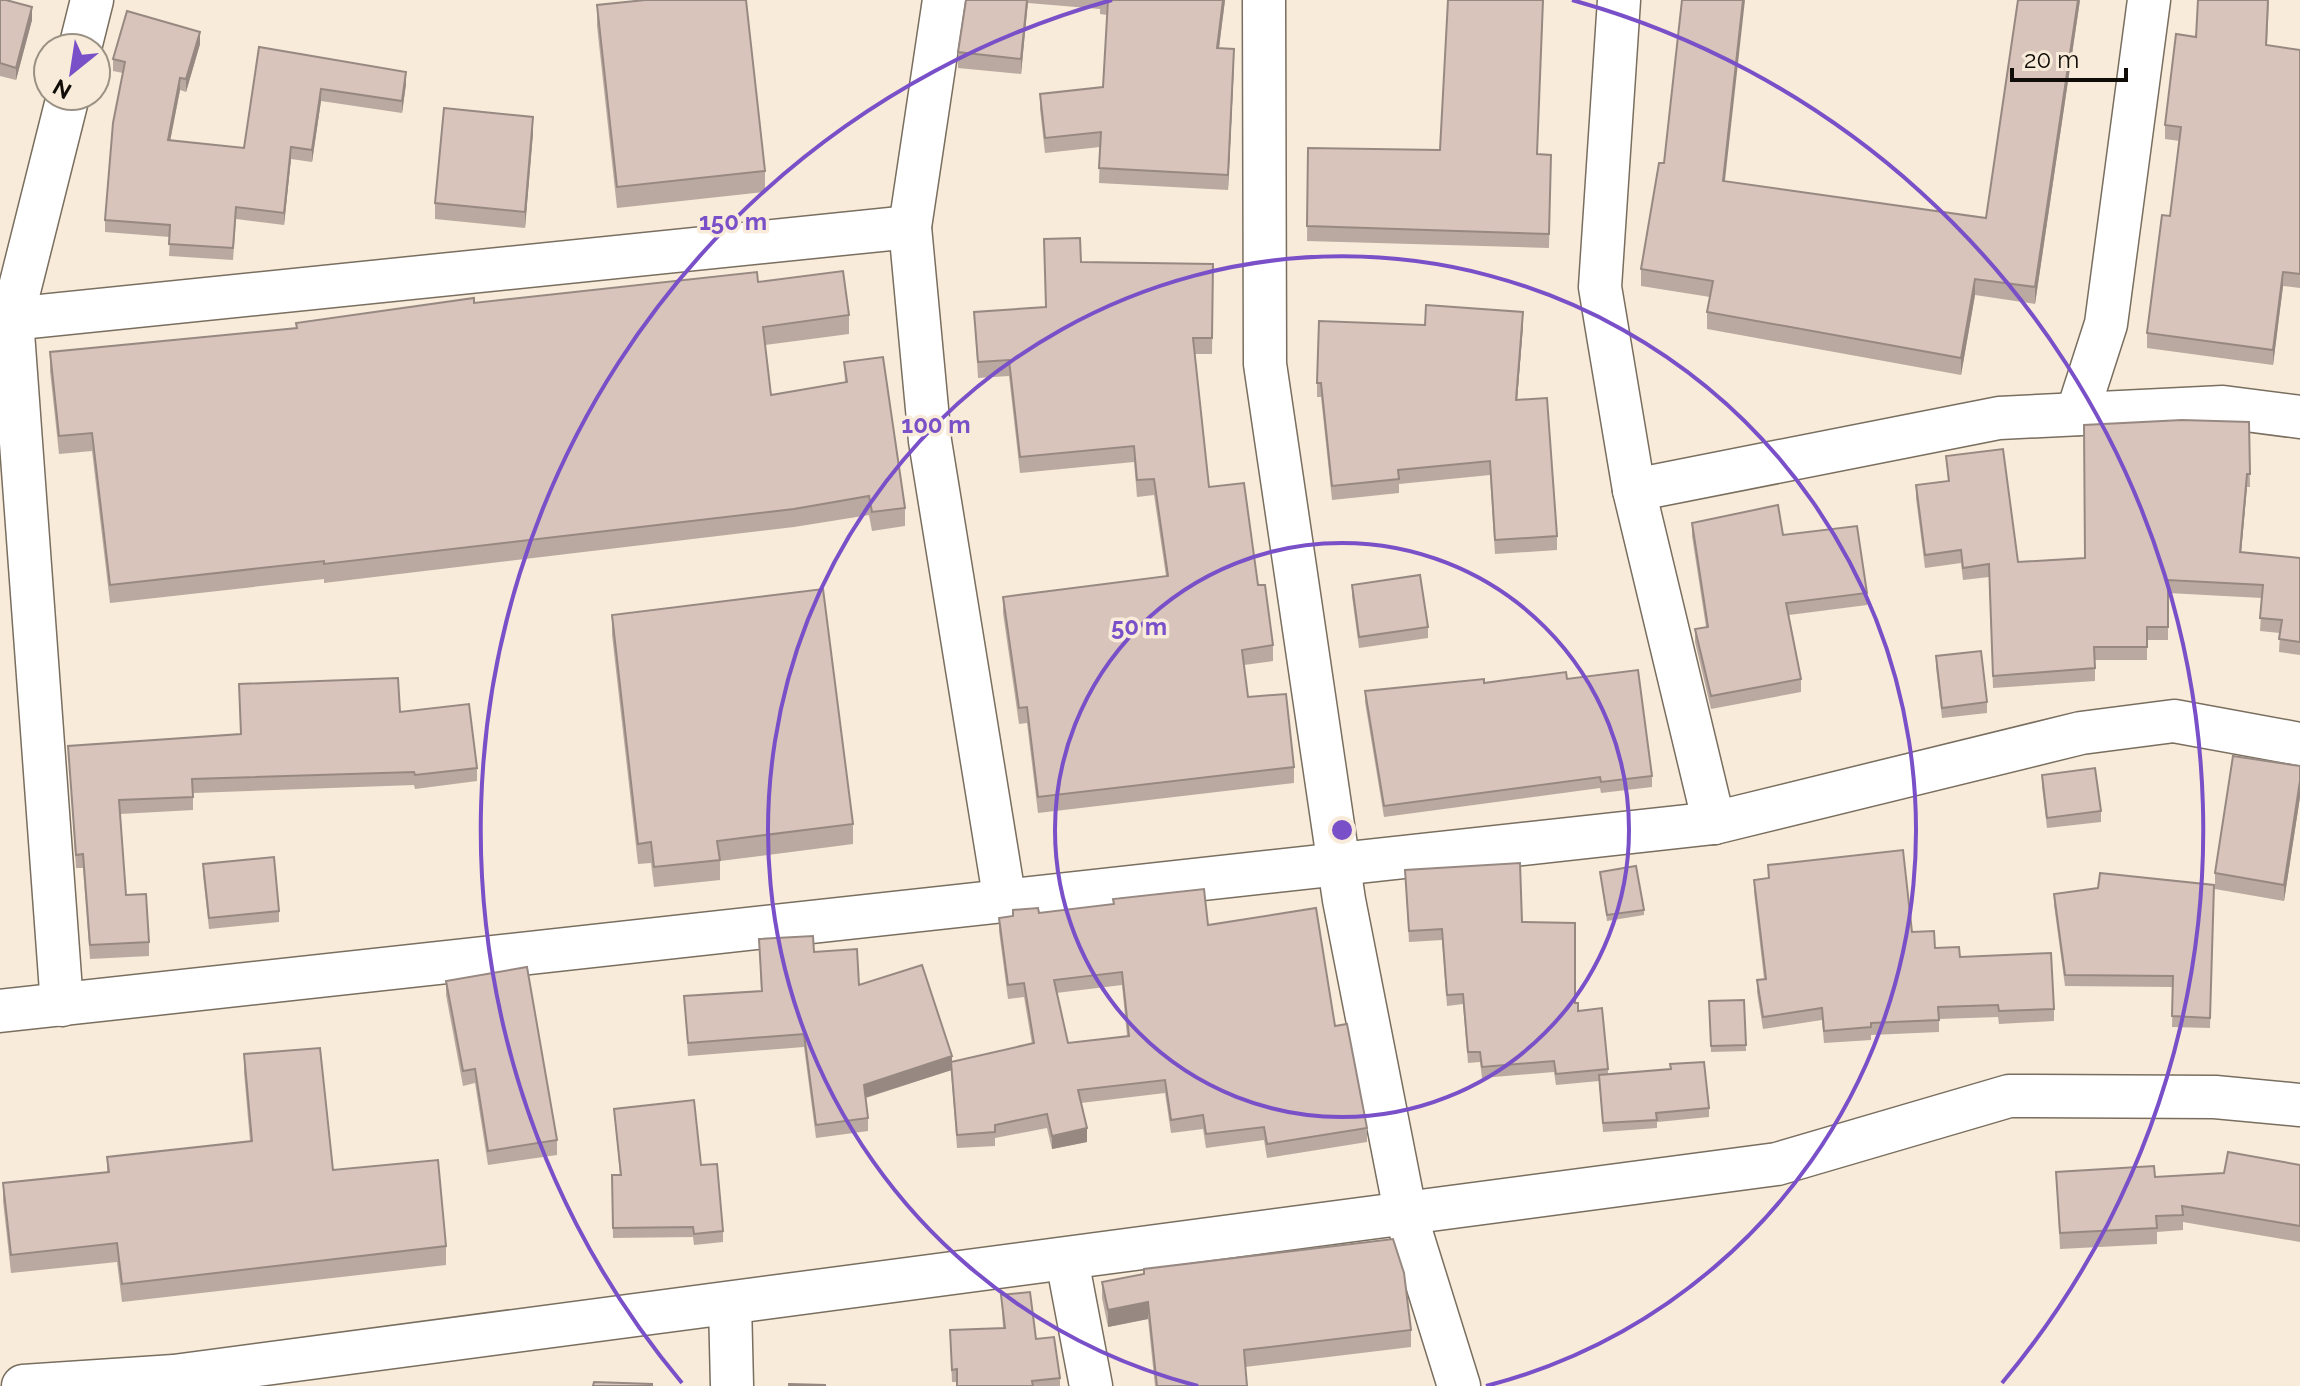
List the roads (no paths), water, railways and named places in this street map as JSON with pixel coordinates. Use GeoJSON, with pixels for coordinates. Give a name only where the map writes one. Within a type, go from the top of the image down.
{"type":"FeatureCollection","features":[{"type":"Feature","properties":{"kind":"street"},"geometry":{"type":"LineString","coordinates":[[84,32],[92,0]]}},
{"type":"Feature","properties":{"kind":"street"},"geometry":{"type":"LineString","coordinates":[[944,0],[910,227],[930,441],[1005,902]]}},
{"type":"Feature","properties":{"kind":"street"},"geometry":{"type":"LineString","coordinates":[[1264,0],[1265,364],[1339,865],[1406,1216],[1459,1386]]}},
{"type":"Feature","properties":{"kind":"street"},"geometry":{"type":"LineString","coordinates":[[1619,0],[1600,287],[1634,490],[1714,823]]}},
{"type":"Feature","properties":{"kind":"street"},"geometry":{"type":"LineString","coordinates":[[2077,414],[2106,324],[2149,0]]}},
{"type":"Feature","properties":{"kind":"street"},"geometry":{"type":"LineString","coordinates":[[62,1005],[6,320],[64,112]]}},
{"type":"Feature","properties":{"kind":"street"},"geometry":{"type":"LineString","coordinates":[[6,320],[910,227]]}},
{"type":"Feature","properties":{"kind":"street"},"geometry":{"type":"LineString","coordinates":[[1634,490],[1999,418],[2223,407],[2300,417]]}},
{"type":"Feature","properties":{"kind":"street"},"geometry":{"type":"LineString","coordinates":[[0,1011],[1714,823],[2081,733],[2174,721],[2300,744]]}},
{"type":"Feature","properties":{"kind":"street"},"geometry":{"type":"LineString","coordinates":[[23,1386],[174,1376],[1406,1216],[1777,1164],[2009,1096],[2215,1097],[2300,1105]]}},
{"type":"Feature","properties":{"kind":"street"},"geometry":{"type":"LineString","coordinates":[[1067,1260],[1091,1386]]}},
{"type":"Feature","properties":{"kind":"street"},"geometry":{"type":"LineString","coordinates":[[730,1303],[732,1386]]}}]}
